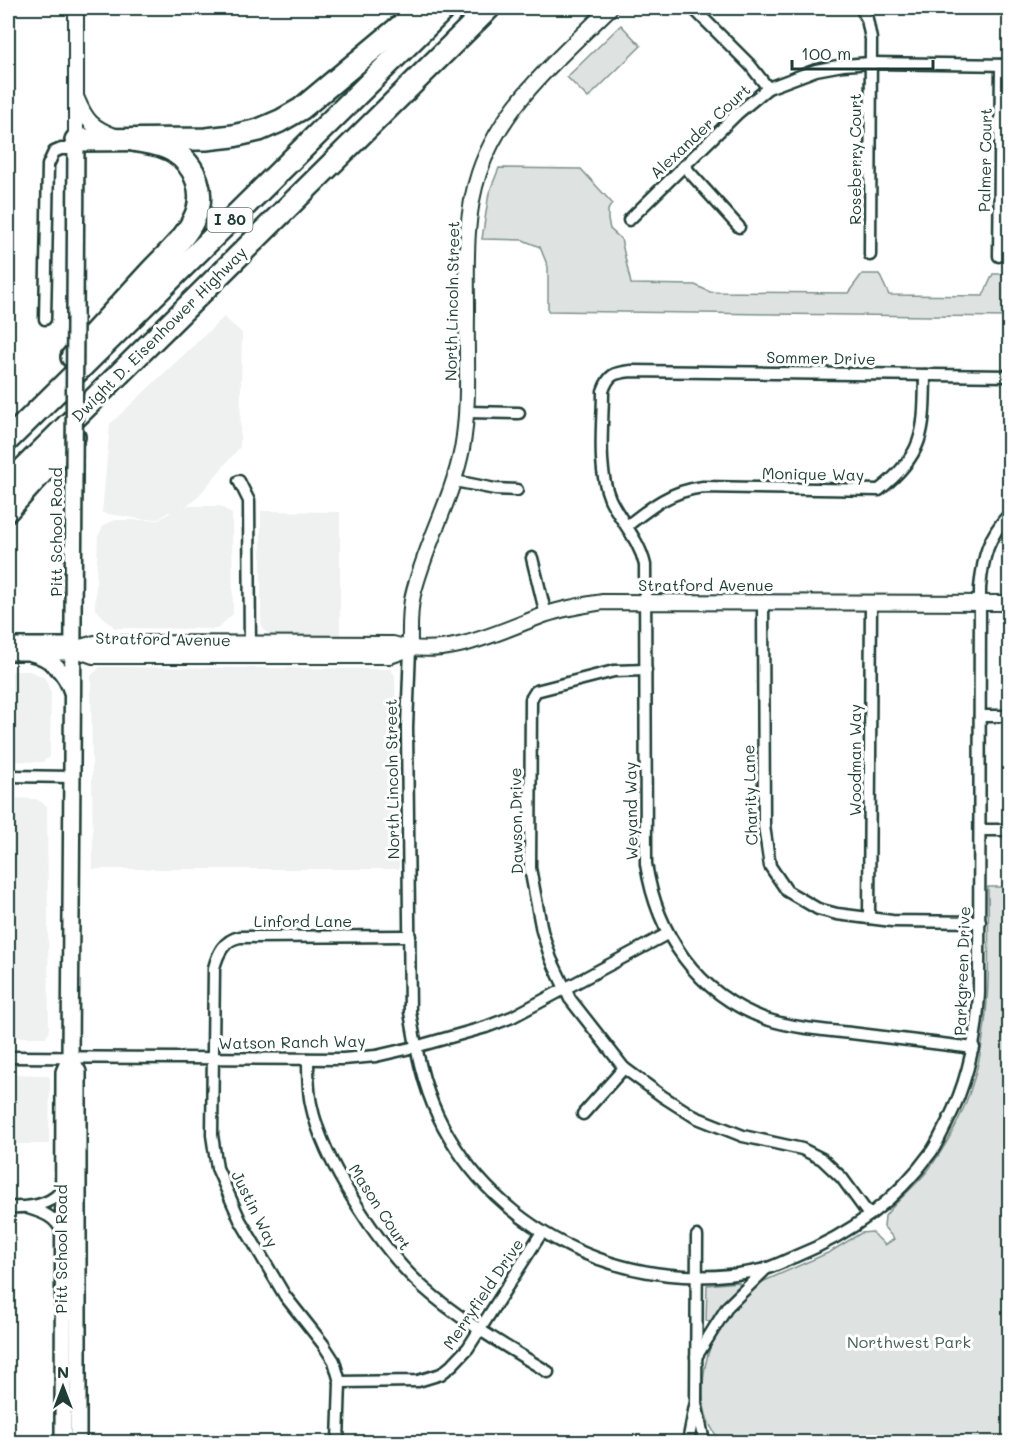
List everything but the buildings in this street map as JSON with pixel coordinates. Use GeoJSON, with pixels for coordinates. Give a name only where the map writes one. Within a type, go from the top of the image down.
{"type":"FeatureCollection","features":[{"type":"Feature","properties":{"kind":"highway"},"geometry":{"type":"LineString","coordinates":[[76,145],[131,140],[206,139],[259,130],[301,109],[422,8]]}},
{"type":"Feature","properties":{"kind":"highway","name":"Dwight D. Eisenhower Highway"},"geometry":{"type":"LineString","coordinates":[[11,437],[445,8]]}},
{"type":"Feature","properties":{"kind":"highway","name":"Dwight D. Eisenhower Highway"},"geometry":{"type":"LineString","coordinates":[[8,484],[489,8]]}},
{"type":"Feature","properties":{"kind":"highway"},"geometry":{"type":"LineString","coordinates":[[11,437],[34,399],[168,253],[194,219],[200,195],[197,177],[187,161],[162,145],[131,140]]}},
{"type":"Feature","properties":{"kind":"highway"},"geometry":{"type":"LineString","coordinates":[[8,510],[125,381],[182,311]]}},
{"type":"Feature","properties":{"kind":"highway"},"geometry":{"type":"LineString","coordinates":[[10,649],[74,649]]}},
{"type":"Feature","properties":{"kind":"main road","name":"Pitt School Road"},"geometry":{"type":"LineString","coordinates":[[63,1443],[64,1072],[70,1058],[76,145]]}},
{"type":"Feature","properties":{"kind":"main road"},"geometry":{"type":"LineString","coordinates":[[10,649],[49,659],[64,676],[71,689],[73,700]]}},
{"type":"Feature","properties":{"kind":"main road","name":"Pitt School Road"},"geometry":{"type":"LineString","coordinates":[[70,1058],[78,1072],[78,1443]]}},
{"type":"Feature","properties":{"kind":"street","name":"Pitt School Road"},"geometry":{"type":"LineString","coordinates":[[76,8],[76,145]]}},
{"type":"Feature","properties":{"kind":"street","name":"North Lincoln Street"},"geometry":{"type":"LineString","coordinates":[[610,8],[530,87],[511,111],[479,173],[468,234],[466,412],[462,447],[455,481],[418,577],[413,597],[407,727],[410,1012],[416,1047],[430,1097],[453,1143],[490,1191],[542,1232],[576,1251],[619,1266],[657,1274],[696,1276]]}},
{"type":"Feature","properties":{"kind":"street"},"geometry":{"type":"LineString","coordinates":[[693,8],[750,65],[768,88]]}},
{"type":"Feature","properties":{"kind":"street","name":"Roseberry Court"},"geometry":{"type":"LineString","coordinates":[[861,8],[867,19],[871,39],[870,255]]}},
{"type":"Feature","properties":{"kind":"street","name":"Alexander Court"},"geometry":{"type":"LineString","coordinates":[[629,220],[738,113],[768,88],[816,70],[843,65],[871,63],[1005,65]]}},
{"type":"Feature","properties":{"kind":"street","name":"Palmer Court"},"geometry":{"type":"LineString","coordinates":[[999,256],[1005,65]]}},
{"type":"Feature","properties":{"kind":"street"},"geometry":{"type":"LineString","coordinates":[[76,96],[84,114],[93,126],[131,140]]}},
{"type":"Feature","properties":{"kind":"street"},"geometry":{"type":"LineString","coordinates":[[45,319],[48,165],[54,152],[76,145]]}},
{"type":"Feature","properties":{"kind":"street"},"geometry":{"type":"LineString","coordinates":[[684,166],[739,227]]}},
{"type":"Feature","properties":{"kind":"street","name":"Sommer Drive"},"geometry":{"type":"LineString","coordinates":[[632,370],[1010,376]]}},
{"type":"Feature","properties":{"kind":"street","name":"Weyand Way"},"geometry":{"type":"LineString","coordinates":[[632,370],[616,372],[607,380],[603,391],[603,466],[609,496],[617,513],[636,540],[644,558],[646,864],[649,883],[667,934],[683,959],[708,984],[741,1007],[766,1019],[800,1027],[974,1048]]}},
{"type":"Feature","properties":{"kind":"street","name":"Monique Way"},"geometry":{"type":"LineString","coordinates":[[627,526],[657,503],[686,489],[879,490],[909,461],[919,443],[924,426],[925,375]]}},
{"type":"Feature","properties":{"kind":"street"},"geometry":{"type":"LineString","coordinates":[[466,412],[519,413]]}},
{"type":"Feature","properties":{"kind":"street"},"geometry":{"type":"LineString","coordinates":[[239,481],[249,501],[250,650]]}},
{"type":"Feature","properties":{"kind":"street"},"geometry":{"type":"LineString","coordinates":[[455,481],[495,489],[517,490]]}},
{"type":"Feature","properties":{"kind":"street","name":"Parkgreen Drive"},"geometry":{"type":"LineString","coordinates":[[696,1276],[767,1268],[834,1240],[898,1192],[933,1149],[957,1103],[966,1081],[974,1048],[979,1001],[982,565],[988,544],[997,527],[1010,513]]}},
{"type":"Feature","properties":{"kind":"street"},"geometry":{"type":"LineString","coordinates":[[532,558],[546,615]]}},
{"type":"Feature","properties":{"kind":"street","name":"Stratford Avenue"},"geometry":{"type":"LineString","coordinates":[[74,649],[95,643],[250,650],[393,644],[410,649],[432,650],[471,643],[546,615],[572,607],[603,602],[1010,603]]}},
{"type":"Feature","properties":{"kind":"street","name":"Charity Lane"},"geometry":{"type":"LineString","coordinates":[[763,602],[764,826],[770,866],[787,891],[803,901],[837,914],[923,922],[980,922]]}},
{"type":"Feature","properties":{"kind":"street","name":"Woodman Way"},"geometry":{"type":"LineString","coordinates":[[869,918],[870,602]]}},
{"type":"Feature","properties":{"kind":"street","name":"Dawson Drive"},"geometry":{"type":"LineString","coordinates":[[646,670],[614,671],[536,691],[531,699],[530,868],[542,931],[565,990],[624,1068],[695,1117],[743,1136],[802,1149],[822,1159],[842,1178],[869,1215]]}},
{"type":"Feature","properties":{"kind":"street"},"geometry":{"type":"LineString","coordinates":[[980,716],[1010,716]]}},
{"type":"Feature","properties":{"kind":"street"},"geometry":{"type":"LineString","coordinates":[[8,776],[72,777]]}},
{"type":"Feature","properties":{"kind":"street"},"geometry":{"type":"LineString","coordinates":[[980,830],[1010,830]]}},
{"type":"Feature","properties":{"kind":"street","name":"Watson Ranch Way"},"geometry":{"type":"LineString","coordinates":[[8,1057],[342,1059],[375,1056],[416,1047],[503,1021],[667,934]]}},
{"type":"Feature","properties":{"kind":"street","name":"Linford Lane"},"geometry":{"type":"LineString","coordinates":[[214,968],[217,954],[231,939],[240,937],[410,936]]}},
{"type":"Feature","properties":{"kind":"street","name":"Justin Way"},"geometry":{"type":"LineString","coordinates":[[214,968],[212,1135],[217,1168],[240,1220],[285,1296],[334,1361],[340,1382],[338,1443]]}},
{"type":"Feature","properties":{"kind":"street","name":"Mason Court"},"geometry":{"type":"LineString","coordinates":[[308,1059],[310,1102],[315,1119],[341,1176],[388,1251],[423,1287],[480,1330],[548,1372]]}},
{"type":"Feature","properties":{"kind":"street"},"geometry":{"type":"LineString","coordinates":[[583,1114],[624,1068]]}},
{"type":"Feature","properties":{"kind":"street"},"geometry":{"type":"LineString","coordinates":[[28,1208],[58,1196],[63,1188]]}},
{"type":"Feature","properties":{"kind":"street"},"geometry":{"type":"LineString","coordinates":[[8,1207],[28,1208],[51,1216],[57,1220],[62,1231]]}},
{"type":"Feature","properties":{"kind":"street","name":"Merryfield Drive"},"geometry":{"type":"LineString","coordinates":[[340,1382],[418,1381],[432,1377],[452,1365],[468,1348],[542,1232]]}},
{"type":"Feature","properties":{"kind":"street"},"geometry":{"type":"LineString","coordinates":[[697,1236],[696,1403],[704,1443]]}},
{"type":"Feature","properties":{"kind":"street"},"geometry":{"type":"LineString","coordinates":[[696,1357],[728,1306],[767,1268]]}},
{"type":"Feature","properties":{"kind":"street"},"geometry":{"type":"LineString","coordinates":[[688,1443],[691,1417],[696,1403]]}},
{"type":"Feature","properties":{"kind":"shaded area"},"geometry":{"type":"Polygon","coordinates":[[[224,317],[242,333],[240,447],[194,501],[183,508],[220,506],[232,514],[233,614],[217,629],[115,628],[95,609],[98,536],[104,525],[115,520],[159,520],[171,512],[159,519],[140,519],[102,513],[110,424],[224,317]]]}},
{"type":"Feature","properties":{"kind":"shaded area"},"geometry":{"type":"Polygon","coordinates":[[[261,511],[340,512],[340,636],[272,636],[263,630],[261,623],[261,511]]]}},
{"type":"Feature","properties":{"kind":"shaded area"},"geometry":{"type":"Polygon","coordinates":[[[100,667],[390,669],[395,675],[399,869],[93,869],[91,676],[100,667]]]}},
{"type":"Feature","properties":{"kind":"shaded area"},"geometry":{"type":"Polygon","coordinates":[[[8,671],[30,671],[45,678],[51,693],[50,757],[42,762],[8,761],[8,671]]]}},
{"type":"Feature","properties":{"kind":"shaded area"},"geometry":{"type":"Polygon","coordinates":[[[8,798],[36,799],[47,806],[49,1033],[46,1037],[8,1037],[8,798]]]}},
{"type":"Feature","properties":{"kind":"shaded area"},"geometry":{"type":"Polygon","coordinates":[[[8,1074],[46,1075],[50,1078],[49,1144],[8,1144],[8,1074]]]}},
{"type":"Feature","properties":{"kind":"green space"},"geometry":{"type":"Polygon","coordinates":[[[621,25],[641,46],[588,98],[567,77],[621,25]]]}},
{"type":"Feature","properties":{"kind":"green space"},"geometry":{"type":"Polygon","coordinates":[[[499,168],[581,169],[612,203],[608,210],[610,229],[621,239],[631,284],[695,285],[710,292],[848,293],[862,274],[879,274],[889,295],[983,296],[993,274],[1009,274],[1009,317],[548,311],[548,267],[540,247],[523,240],[482,239],[489,193],[499,168]]]}},
{"type":"Feature","properties":{"kind":"green space","name":"Northwest Park"},"geometry":{"type":"Polygon","coordinates":[[[988,887],[1009,887],[1009,1442],[722,1442],[712,1429],[706,1414],[703,1380],[711,1346],[725,1317],[742,1298],[762,1282],[830,1252],[861,1233],[872,1232],[885,1245],[894,1239],[884,1227],[885,1216],[929,1169],[951,1136],[966,1102],[977,1068],[984,1034],[988,963],[988,887]]]}},
{"type":"Feature","properties":{"kind":"green space"},"geometry":{"type":"Polygon","coordinates":[[[739,1282],[739,1286],[710,1322],[706,1321],[707,1285],[739,1282]]]}}]}
